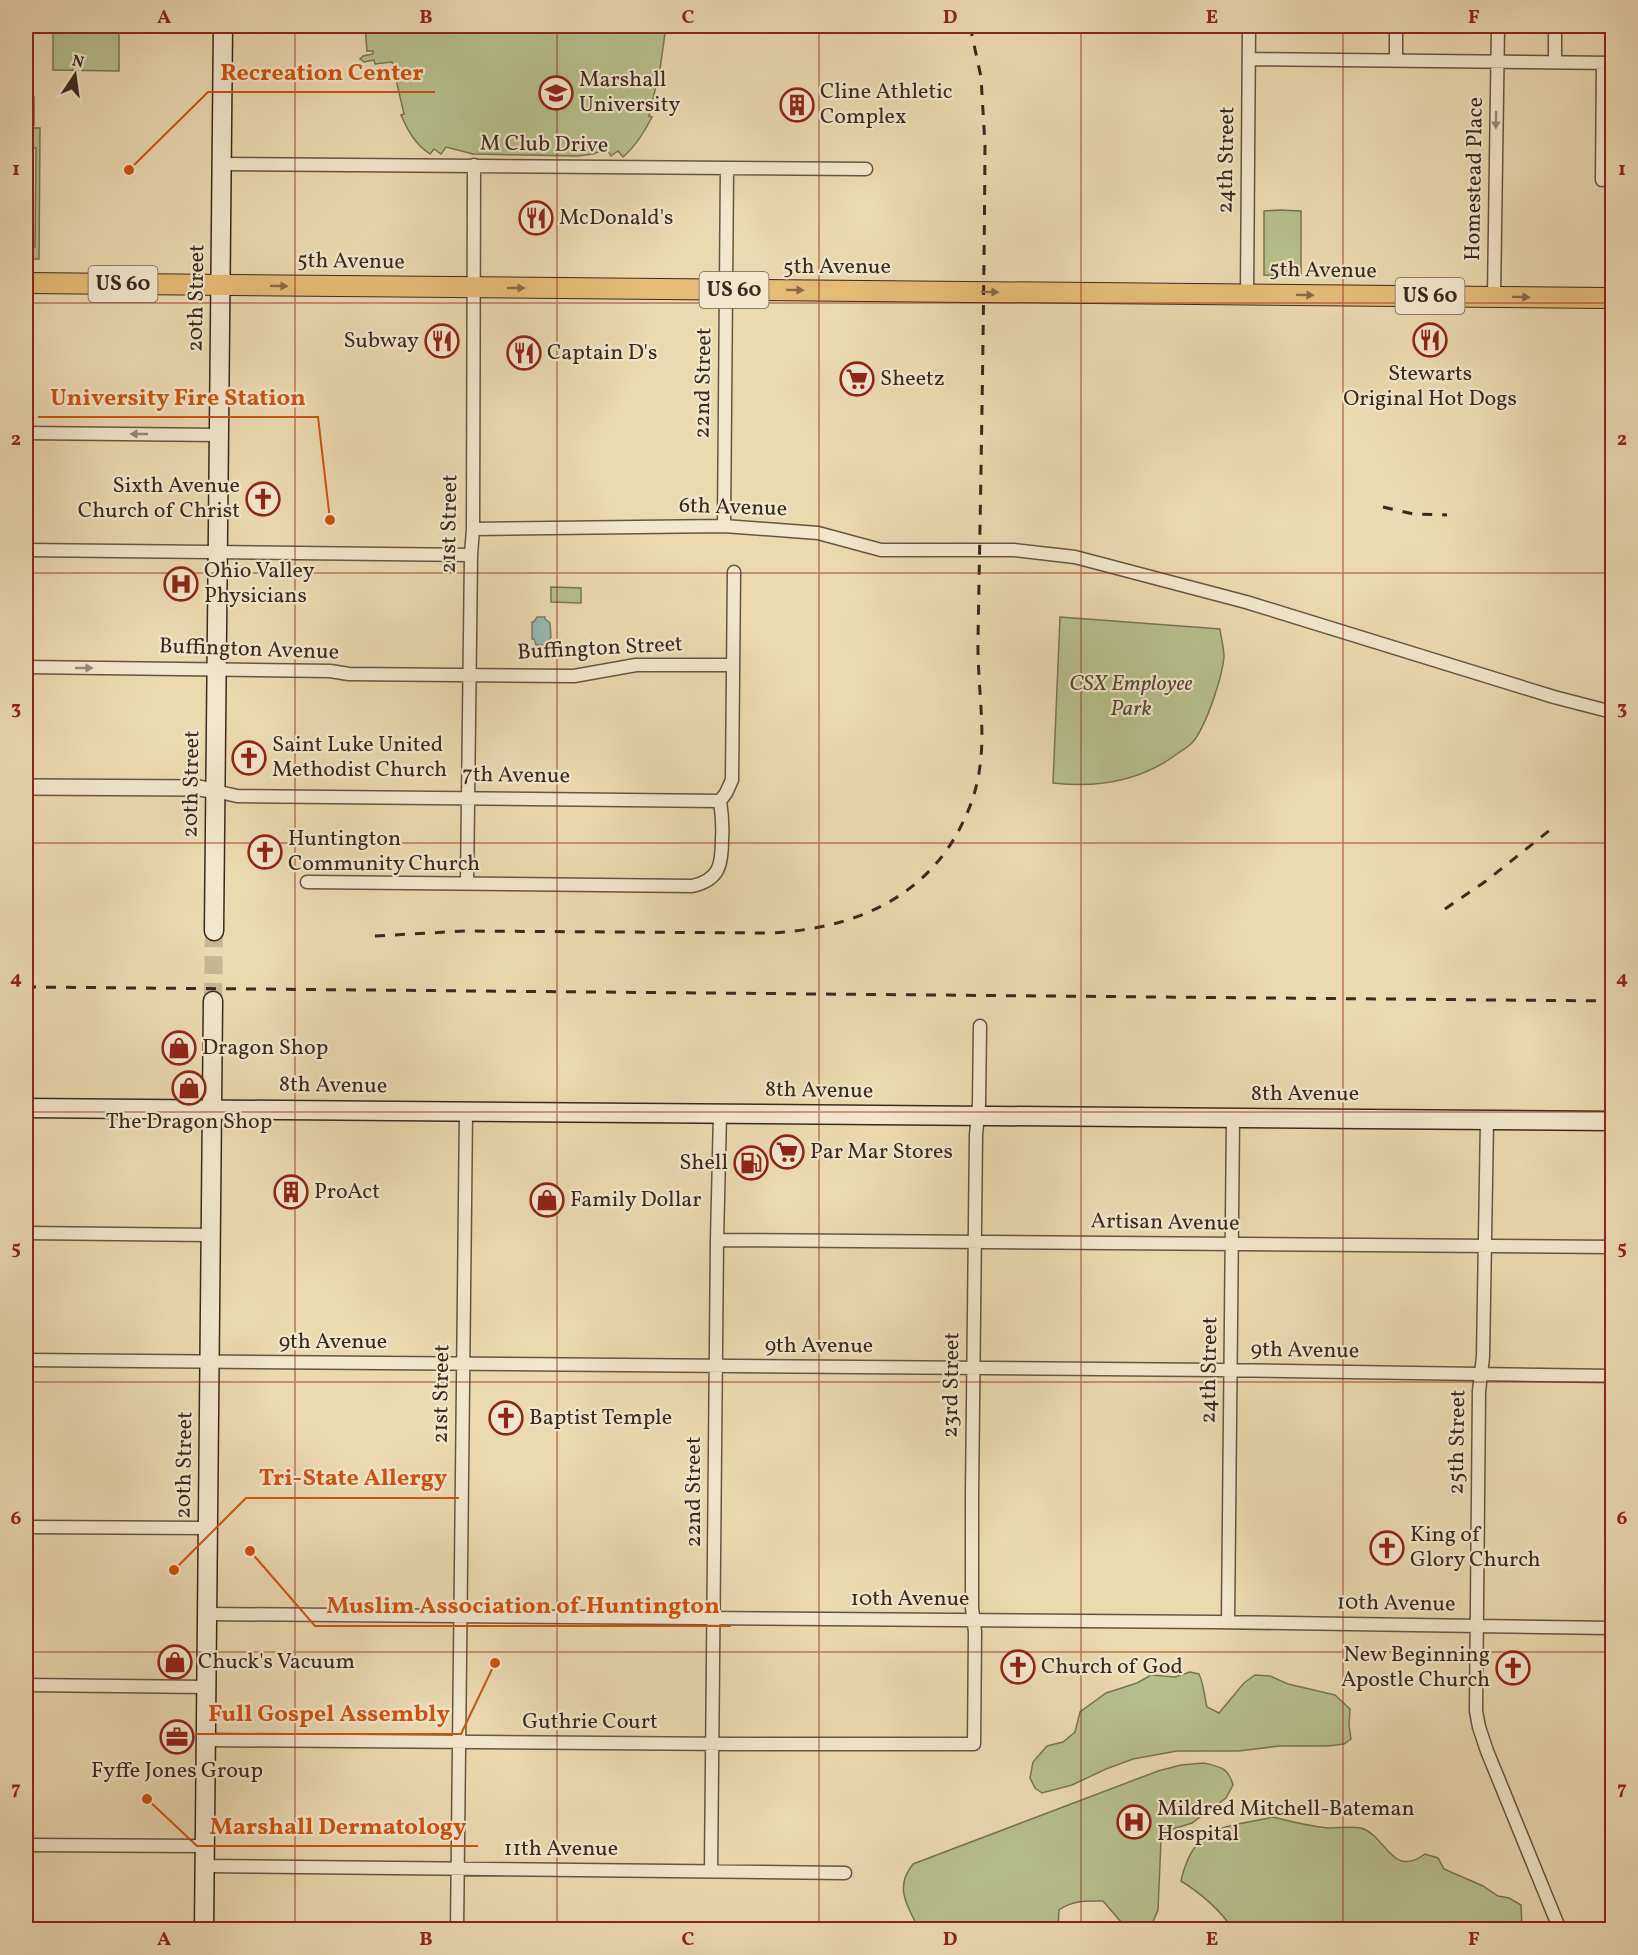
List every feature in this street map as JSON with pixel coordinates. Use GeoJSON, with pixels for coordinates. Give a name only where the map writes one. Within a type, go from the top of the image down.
{"type":"FeatureCollection","features":[{"type":"Feature","properties":{"kind":"main road","name":"20th Street"},"geometry":{"type":"LineString","coordinates":[[214,931],[223,26]]}},
{"type":"Feature","properties":{"kind":"main road","name":"5th Avenue"},"geometry":{"type":"LineString","coordinates":[[26,284],[1612,298]]}},
{"type":"Feature","properties":{"kind":"main road","name":"20th Street"},"geometry":{"type":"LineString","coordinates":[[204,1929],[213,1001]]}},
{"type":"Feature","properties":{"kind":"main road","name":"8th Avenue"},"geometry":{"type":"LineString","coordinates":[[26,1108],[1612,1121]]}},
{"type":"Feature","properties":{"kind":"street","name":"24th Street"},"geometry":{"type":"LineString","coordinates":[[1247,294],[1249,26]]}},
{"type":"Feature","properties":{"kind":"street"},"geometry":{"type":"LineString","coordinates":[[1396,26],[1396,61]]}},
{"type":"Feature","properties":{"kind":"street","name":"Homestead Place"},"geometry":{"type":"LineString","coordinates":[[1494,296],[1498,26]]}},
{"type":"Feature","properties":{"kind":"street"},"geometry":{"type":"LineString","coordinates":[[1555,62],[1556,26]]}},
{"type":"Feature","properties":{"kind":"street"},"geometry":{"type":"LineString","coordinates":[[1249,59],[1608,63],[1602,180]]}},
{"type":"Feature","properties":{"kind":"street","name":"M Club Drive"},"geometry":{"type":"LineString","coordinates":[[221,164],[866,169]]}},
{"type":"Feature","properties":{"kind":"street","name":"21st Street"},"geometry":{"type":"LineString","coordinates":[[468,883],[473,529],[474,165]]}},
{"type":"Feature","properties":{"kind":"street","name":"22nd Street"},"geometry":{"type":"LineString","coordinates":[[724,526],[727,168]]}},
{"type":"Feature","properties":{"kind":"street"},"geometry":{"type":"LineString","coordinates":[[26,433],[219,435]]}},
{"type":"Feature","properties":{"kind":"street","name":"6th Avenue"},"geometry":{"type":"LineString","coordinates":[[473,529],[724,526],[818,533],[881,550],[989,549],[1032,551],[1075,557],[1192,586],[1554,697],[1612,712]]}},
{"type":"Feature","properties":{"kind":"street"},"geometry":{"type":"LineString","coordinates":[[26,550],[471,555]]}},
{"type":"Feature","properties":{"kind":"street"},"geometry":{"type":"LineString","coordinates":[[307,882],[692,886],[704,882],[721,865],[723,823],[720,801],[732,780],[734,572]]}},
{"type":"Feature","properties":{"kind":"street","name":"Buffington Street"},"geometry":{"type":"LineString","coordinates":[[470,674],[574,676],[636,665],[733,665]]}},
{"type":"Feature","properties":{"kind":"street","name":"Buffington Avenue"},"geometry":{"type":"LineString","coordinates":[[26,667],[330,671],[349,674],[470,674]]}},
{"type":"Feature","properties":{"kind":"street","name":"7th Avenue"},"geometry":{"type":"LineString","coordinates":[[26,787],[199,788],[237,796],[720,801]]}},
{"type":"Feature","properties":{"kind":"street","name":"23rd Street"},"geometry":{"type":"LineString","coordinates":[[974,1744],[972,1562],[974,1242],[980,1026]]}},
{"type":"Feature","properties":{"kind":"street","name":"21st Street"},"geometry":{"type":"LineString","coordinates":[[458,1929],[466,1111]]}},
{"type":"Feature","properties":{"kind":"street","name":"22nd Street"},"geometry":{"type":"LineString","coordinates":[[711,1871],[720,1114]]}},
{"type":"Feature","properties":{"kind":"street","name":"24th Street"},"geometry":{"type":"LineString","coordinates":[[1228,1622],[1233,1118]]}},
{"type":"Feature","properties":{"kind":"street","name":"25th Street"},"geometry":{"type":"LineString","coordinates":[[1487,1120],[1483,1357],[1479,1388],[1476,1711],[1481,1737],[1560,1929]]}},
{"type":"Feature","properties":{"kind":"street"},"geometry":{"type":"LineString","coordinates":[[26,1233],[210,1235]]}},
{"type":"Feature","properties":{"kind":"street","name":"Artisan Avenue"},"geometry":{"type":"LineString","coordinates":[[717,1240],[1612,1247]]}},
{"type":"Feature","properties":{"kind":"street","name":"9th Avenue"},"geometry":{"type":"LineString","coordinates":[[26,1360],[1612,1376]]}},
{"type":"Feature","properties":{"kind":"street"},"geometry":{"type":"LineString","coordinates":[[26,1527],[208,1528]]}},
{"type":"Feature","properties":{"kind":"street","name":"10th Avenue"},"geometry":{"type":"LineString","coordinates":[[208,1614],[1228,1622],[1612,1628]]}},
{"type":"Feature","properties":{"kind":"street"},"geometry":{"type":"LineString","coordinates":[[26,1686],[207,1688]]}},
{"type":"Feature","properties":{"kind":"street","name":"Guthrie Court"},"geometry":{"type":"LineString","coordinates":[[206,1740],[974,1744]]}},
{"type":"Feature","properties":{"kind":"street"},"geometry":{"type":"LineString","coordinates":[[26,1845],[205,1846]]}},
{"type":"Feature","properties":{"kind":"street","name":"11th Avenue"},"geometry":{"type":"LineString","coordinates":[[205,1866],[845,1873]]}},
{"type":"Feature","properties":{"kind":"green space"},"geometry":{"type":"Polygon","coordinates":[[[53,26],[119,26],[119,71],[53,70],[53,26]]]}},
{"type":"Feature","properties":{"kind":"green space"},"geometry":{"type":"Polygon","coordinates":[[[365,26],[666,26],[660,69],[649,116],[652,117],[639,139],[623,157],[618,151],[611,156],[607,149],[578,156],[473,154],[446,147],[441,154],[434,149],[430,154],[412,137],[401,115],[404,114],[392,62],[375,64],[374,60],[364,62],[360,59],[373,54],[373,51],[367,51],[365,26]]]}},
{"type":"Feature","properties":{"kind":"green space"},"geometry":{"type":"Polygon","coordinates":[[[26,97],[34,97],[34,125],[26,125],[26,97]]]}},
{"type":"Feature","properties":{"kind":"green space"},"geometry":{"type":"Polygon","coordinates":[[[26,128],[40,128],[39,259],[26,259],[26,248],[35,247],[36,148],[26,147],[26,128]]]}},
{"type":"Feature","properties":{"kind":"green space"},"geometry":{"type":"Polygon","coordinates":[[[1264,211],[1301,211],[1301,276],[1264,275],[1264,211]]]}},
{"type":"Feature","properties":{"kind":"green space"},"geometry":{"type":"Polygon","coordinates":[[[551,587],[581,588],[581,603],[551,602],[551,587]]]}},
{"type":"Feature","properties":{"kind":"green space","name":"CSX Employee Park"},"geometry":{"type":"Polygon","coordinates":[[[1060,617],[1220,629],[1224,657],[1220,677],[1203,726],[1192,743],[1149,771],[1134,776],[1102,783],[1053,783],[1060,617]]]}},
{"type":"Feature","properties":{"kind":"green space"},"geometry":{"type":"Polygon","coordinates":[[[1190,1672],[1199,1674],[1207,1707],[1219,1713],[1244,1683],[1255,1675],[1270,1676],[1288,1684],[1335,1695],[1350,1709],[1351,1739],[1344,1744],[1328,1746],[1279,1746],[1239,1751],[1177,1751],[1133,1759],[1072,1785],[1042,1793],[1035,1788],[1030,1778],[1033,1762],[1047,1746],[1063,1742],[1075,1732],[1080,1712],[1106,1693],[1137,1683],[1151,1675],[1175,1677],[1190,1672]]]}},
{"type":"Feature","properties":{"kind":"green space"},"geometry":{"type":"Polygon","coordinates":[[[1204,1763],[1226,1771],[1233,1785],[1226,1798],[1192,1823],[1173,1829],[1161,1840],[1158,1910],[1150,1929],[1127,1929],[1103,1901],[1086,1901],[1059,1910],[1058,1929],[919,1929],[907,1904],[903,1889],[907,1872],[913,1864],[1158,1771],[1181,1765],[1204,1763]]]}},
{"type":"Feature","properties":{"kind":"green space"},"geometry":{"type":"Polygon","coordinates":[[[1273,1817],[1328,1828],[1361,1828],[1370,1832],[1396,1859],[1404,1861],[1414,1860],[1425,1854],[1438,1858],[1444,1869],[1521,1905],[1522,1929],[1233,1929],[1210,1902],[1181,1881],[1187,1862],[1194,1848],[1214,1831],[1273,1817]]]}},
{"type":"Feature","properties":{"kind":"water"},"geometry":{"type":"Polygon","coordinates":[[[537,617],[545,617],[550,623],[551,637],[546,645],[536,645],[532,639],[532,622],[537,617]]]}},
{"type":"Feature","properties":{"kind":"tunnel"},"geometry":{"type":"LineString","coordinates":[[213,1001],[214,931]]}},
{"type":"Feature","properties":{"kind":"railway"},"geometry":{"type":"LineString","coordinates":[[375,936],[465,931],[767,933],[798,931],[856,917],[883,905],[907,890],[929,871],[948,848],[964,820],[973,797],[979,775],[982,731],[978,639],[985,145],[981,77],[970,26]]}},
{"type":"Feature","properties":{"kind":"railway"},"geometry":{"type":"LineString","coordinates":[[1383,507],[1413,514],[1447,515]]}},
{"type":"Feature","properties":{"kind":"railway"},"geometry":{"type":"LineString","coordinates":[[1445,909],[1486,881],[1550,830]]}},
{"type":"Feature","properties":{"kind":"railway"},"geometry":{"type":"LineString","coordinates":[[26,987],[1612,1001]]}},
{"type":"Feature","properties":{"kind":"place","name":"Marshall University"},"geometry":{"type":"Point","coordinates":[556,93]}},
{"type":"Feature","properties":{"kind":"place","name":"Cline Athletic Complex"},"geometry":{"type":"Point","coordinates":[797,105]}},
{"type":"Feature","properties":{"kind":"place","name":"Recreation Center"},"geometry":{"type":"Point","coordinates":[129,170]}},
{"type":"Feature","properties":{"kind":"place","name":"McDonald's"},"geometry":{"type":"Point","coordinates":[536,218]}},
{"type":"Feature","properties":{"kind":"place","name":"Stewarts Original Hot Dogs"},"geometry":{"type":"Point","coordinates":[1430,340]}},
{"type":"Feature","properties":{"kind":"place","name":"Subway"},"geometry":{"type":"Point","coordinates":[442,341]}},
{"type":"Feature","properties":{"kind":"place","name":"Captain D's"},"geometry":{"type":"Point","coordinates":[524,353]}},
{"type":"Feature","properties":{"kind":"place","name":"Sheetz"},"geometry":{"type":"Point","coordinates":[857,379]}},
{"type":"Feature","properties":{"kind":"place","name":"Sixth Avenue Church of Christ"},"geometry":{"type":"Point","coordinates":[263,499]}},
{"type":"Feature","properties":{"kind":"place","name":"University Fire Station"},"geometry":{"type":"Point","coordinates":[330,520]}},
{"type":"Feature","properties":{"kind":"place","name":"Ohio Valley Physicians"},"geometry":{"type":"Point","coordinates":[181,584]}},
{"type":"Feature","properties":{"kind":"place","name":"Saint Luke United Methodist Church"},"geometry":{"type":"Point","coordinates":[249,758]}},
{"type":"Feature","properties":{"kind":"place","name":"Huntington Community Church"},"geometry":{"type":"Point","coordinates":[265,852]}},
{"type":"Feature","properties":{"kind":"place","name":"Dragon Shop"},"geometry":{"type":"Point","coordinates":[179,1048]}},
{"type":"Feature","properties":{"kind":"place","name":"The Dragon Shop"},"geometry":{"type":"Point","coordinates":[189,1088]}},
{"type":"Feature","properties":{"kind":"place","name":"Par Mar Stores"},"geometry":{"type":"Point","coordinates":[787,1152]}},
{"type":"Feature","properties":{"kind":"place","name":"Shell"},"geometry":{"type":"Point","coordinates":[751,1163]}},
{"type":"Feature","properties":{"kind":"place","name":"ProAct"},"geometry":{"type":"Point","coordinates":[291,1192]}},
{"type":"Feature","properties":{"kind":"place","name":"Family Dollar"},"geometry":{"type":"Point","coordinates":[547,1200]}},
{"type":"Feature","properties":{"kind":"place","name":"Baptist Temple"},"geometry":{"type":"Point","coordinates":[506,1418]}},
{"type":"Feature","properties":{"kind":"place","name":"King of Glory Church"},"geometry":{"type":"Point","coordinates":[1387,1548]}},
{"type":"Feature","properties":{"kind":"place","name":"Muslim Association of Huntington"},"geometry":{"type":"Point","coordinates":[250,1551]}},
{"type":"Feature","properties":{"kind":"place","name":"Tri-State Allergy"},"geometry":{"type":"Point","coordinates":[174,1570]}},
{"type":"Feature","properties":{"kind":"place","name":"Chuck's Vacuum"},"geometry":{"type":"Point","coordinates":[175,1662]}},
{"type":"Feature","properties":{"kind":"place","name":"Full Gospel Assembly"},"geometry":{"type":"Point","coordinates":[495,1663]}},
{"type":"Feature","properties":{"kind":"place","name":"Church of God"},"geometry":{"type":"Point","coordinates":[1018,1667]}},
{"type":"Feature","properties":{"kind":"place","name":"New Beginning Apostle Church"},"geometry":{"type":"Point","coordinates":[1513,1668]}},
{"type":"Feature","properties":{"kind":"place","name":"Fyffe Jones Group"},"geometry":{"type":"Point","coordinates":[177,1737]}},
{"type":"Feature","properties":{"kind":"place","name":"Marshall Dermatology"},"geometry":{"type":"Point","coordinates":[147,1799]}},
{"type":"Feature","properties":{"kind":"place","name":"Mildred Mitchell-Bateman Hospital"},"geometry":{"type":"Point","coordinates":[1134,1822]}}]}
